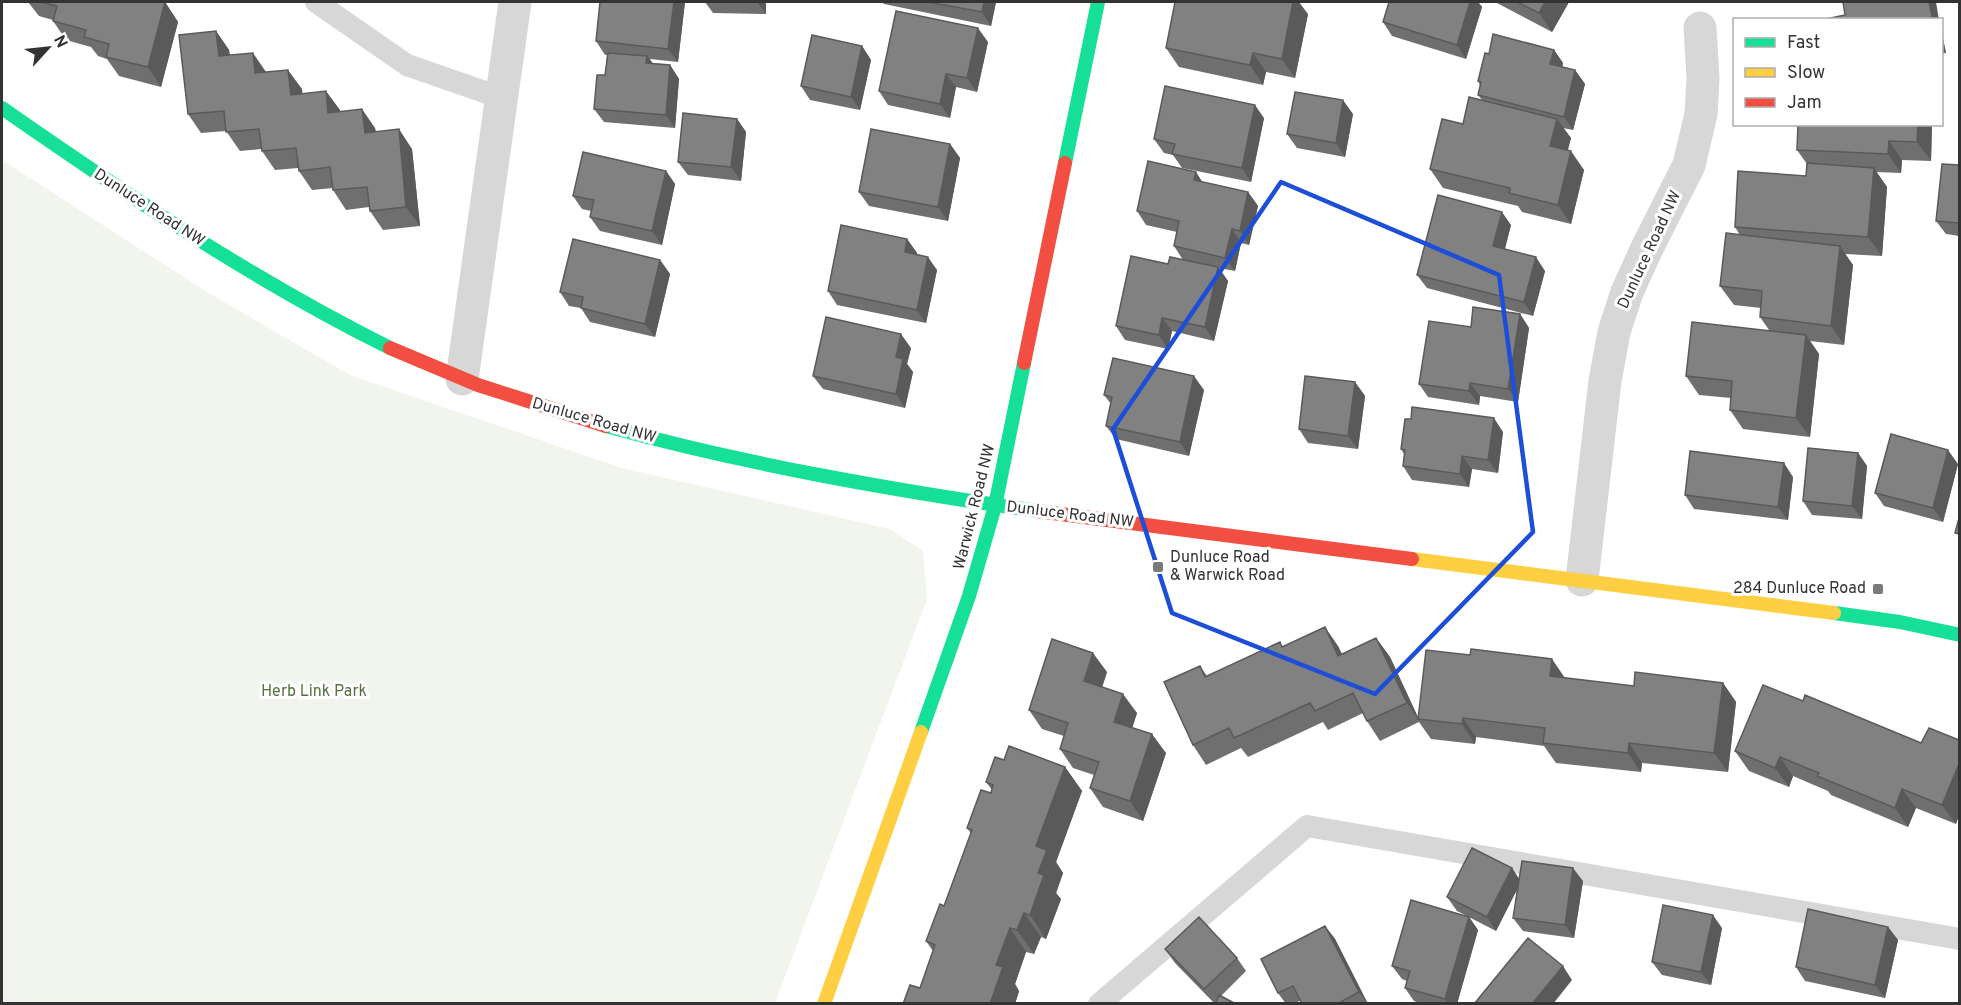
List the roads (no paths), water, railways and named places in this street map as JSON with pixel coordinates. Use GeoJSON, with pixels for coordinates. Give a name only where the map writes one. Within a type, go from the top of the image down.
{"type":"FeatureCollection","features":[{"type":"Feature","properties":{"kind":"street"},"geometry":{"type":"LineString","coordinates":[[462,379],[515,2]]}},
{"type":"Feature","properties":{"kind":"street","name":"Warwick Road NW"},"geometry":{"type":"LineString","coordinates":[[824,1004],[969,596],[995,506],[1098,2]]}},
{"type":"Feature","properties":{"kind":"street","name":"Dunluce Road NW"},"geometry":{"type":"LineString","coordinates":[[1582,580],[1605,381],[1614,332],[1644,255],[1689,165],[1701,114],[1703,79],[1701,28]]}},
{"type":"Feature","properties":{"kind":"street","name":"Dunluce Road NW"},"geometry":{"type":"LineString","coordinates":[[2,108],[148,209],[281,291],[411,357],[462,379],[554,411],[700,452],[804,474],[995,506],[1900,622],[1959,635]]}},
{"type":"Feature","properties":{"kind":"lane"},"geometry":{"type":"LineString","coordinates":[[316,2],[407,65],[502,98]]}},
{"type":"Feature","properties":{"kind":"lane"},"geometry":{"type":"LineString","coordinates":[[1099,1004],[1307,826],[1959,939]]}},
{"type":"Feature","properties":{"kind":"place","name":"Dunluce Road & Warwick Road"},"geometry":{"type":"Point","coordinates":[1158,567]}},
{"type":"Feature","properties":{"kind":"place","name":"284 Dunluce Road"},"geometry":{"type":"Point","coordinates":[1878,589]}},
{"type":"Feature","properties":{"kind":"park label","name":"Herb Link Park"},"geometry":{"type":"Point","coordinates":[314,692]}}]}
